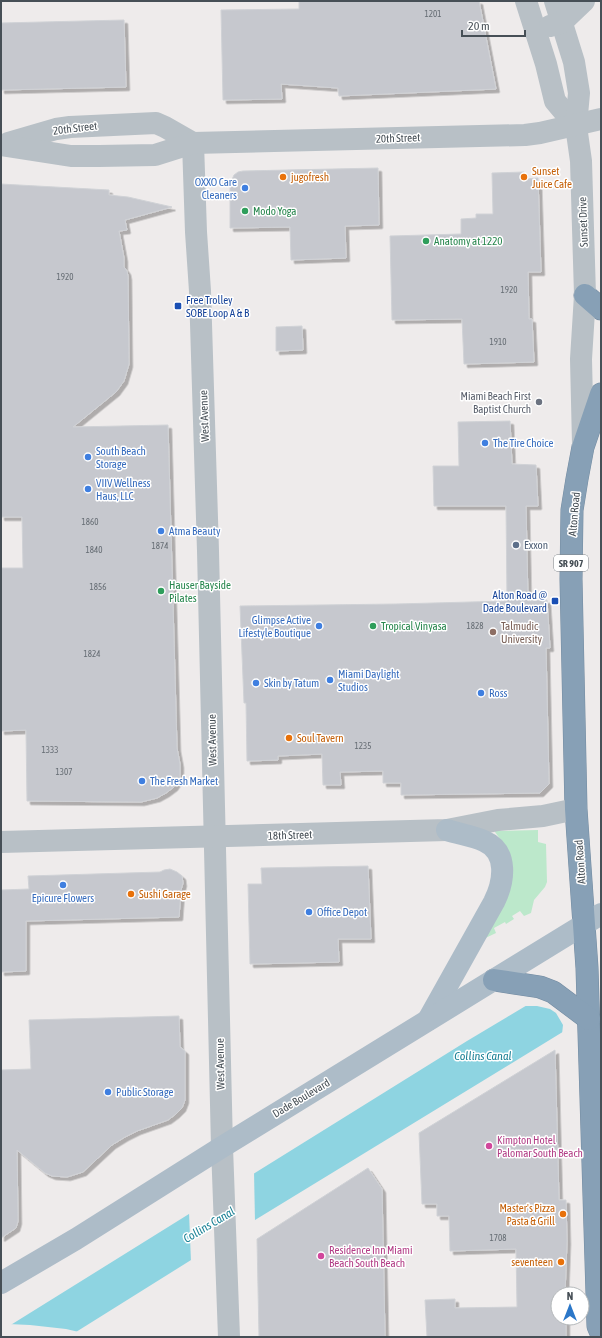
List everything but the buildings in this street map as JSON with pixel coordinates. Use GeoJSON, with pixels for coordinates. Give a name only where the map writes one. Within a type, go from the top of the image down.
{"type":"FeatureCollection","features":[{"type":"Feature","properties":{"kind":"highway"},"geometry":{"type":"LineString","coordinates":[[585,295],[601,309]]}},
{"type":"Feature","properties":{"kind":"highway","name":"Alton Road"},"geometry":{"type":"LineString","coordinates":[[601,394],[583,447],[572,510],[571,548],[576,809],[592,919],[587,964],[598,1326],[601,1333]]}},
{"type":"Feature","properties":{"kind":"highway"},"geometry":{"type":"LineString","coordinates":[[494,980],[540,988],[553,992],[589,1022]]}},
{"type":"Feature","properties":{"kind":"main road"},"geometry":{"type":"LineString","coordinates":[[427,1021],[494,902],[502,881],[503,871],[501,862],[493,847],[485,841],[447,830]]}},
{"type":"Feature","properties":{"kind":"main road","name":"Dade Boulevard"},"geometry":{"type":"LineString","coordinates":[[1,1283],[76,1239],[222,1147],[592,919]]}},
{"type":"Feature","properties":{"kind":"street"},"geometry":{"type":"LineString","coordinates":[[526,1],[546,64],[555,101],[576,126]]}},
{"type":"Feature","properties":{"kind":"street","name":"Sunset Drive"},"geometry":{"type":"LineString","coordinates":[[555,1],[576,71],[579,93],[576,126],[581,161],[585,295],[581,359],[583,447]]}},
{"type":"Feature","properties":{"kind":"street"},"geometry":{"type":"LineString","coordinates":[[535,31],[562,22],[584,1]]}},
{"type":"Feature","properties":{"kind":"street","name":"20th Street"},"geometry":{"type":"LineString","coordinates":[[1,145],[71,156],[155,155],[193,144],[525,135],[576,126],[601,119]]}},
{"type":"Feature","properties":{"kind":"street","name":"20th Street"},"geometry":{"type":"LineString","coordinates":[[1,145],[56,129],[70,127],[156,123],[193,144]]}},
{"type":"Feature","properties":{"kind":"street","name":"West Avenue"},"geometry":{"type":"LineString","coordinates":[[193,144],[200,291],[222,1147],[229,1337]]}},
{"type":"Feature","properties":{"kind":"street","name":"18th Street"},"geometry":{"type":"LineString","coordinates":[[1,842],[447,830],[498,820],[543,816],[576,809]]}},
{"type":"Feature","properties":{"kind":"green space"},"geometry":{"type":"Polygon","coordinates":[[[538,830],[538,842],[546,844],[547,882],[545,887],[534,900],[531,913],[524,916],[520,911],[512,916],[514,919],[506,924],[505,922],[494,928],[496,933],[477,942],[508,850],[495,831],[538,830]]]}},
{"type":"Feature","properties":{"kind":"water","name":"Collins Canal"},"geometry":{"type":"Polygon","coordinates":[[[601,961],[601,1010],[255,1220],[68,1337],[1,1337],[1,1331],[467,1041],[601,961]]]}},
{"type":"Feature","properties":{"kind":"pier"},"geometry":{"type":"Polygon","coordinates":[[[601,959],[601,1012],[562,1034],[563,1025],[556,1013],[550,1009],[537,1006],[521,1006],[601,959]]]}},
{"type":"Feature","properties":{"kind":"pier"},"geometry":{"type":"Polygon","coordinates":[[[254,1172],[255,1222],[191,1262],[189,1212],[254,1172]]]}},
{"type":"Feature","properties":{"kind":"pier"},"geometry":{"type":"Polygon","coordinates":[[[8,1324],[66,1329],[79,1332],[71,1337],[1,1337],[1,1329],[8,1324]]]}},
{"type":"Feature","properties":{"kind":"place","name":"jugofresh"},"geometry":{"type":"Point","coordinates":[283,177]}},
{"type":"Feature","properties":{"kind":"place","name":"Sunset Juice Cafe"},"geometry":{"type":"Point","coordinates":[524,177]}},
{"type":"Feature","properties":{"kind":"place","name":"OXXO Care Cleaners"},"geometry":{"type":"Point","coordinates":[245,188]}},
{"type":"Feature","properties":{"kind":"place","name":"Modo Yoga"},"geometry":{"type":"Point","coordinates":[245,211]}},
{"type":"Feature","properties":{"kind":"place","name":"Anatomy at 1220"},"geometry":{"type":"Point","coordinates":[426,241]}},
{"type":"Feature","properties":{"kind":"place","name":"Free Trolley SOBE Loop A & B"},"geometry":{"type":"Point","coordinates":[178,306]}},
{"type":"Feature","properties":{"kind":"place","name":"Miami Beach First Baptist Church"},"geometry":{"type":"Point","coordinates":[539,402]}},
{"type":"Feature","properties":{"kind":"place","name":"The Tire Choice"},"geometry":{"type":"Point","coordinates":[485,443]}},
{"type":"Feature","properties":{"kind":"place","name":"South Beach Storage"},"geometry":{"type":"Point","coordinates":[88,457]}},
{"type":"Feature","properties":{"kind":"place","name":"VIIV Wellness Haus, LLC"},"geometry":{"type":"Point","coordinates":[88,489]}},
{"type":"Feature","properties":{"kind":"place","name":"Atma Beauty"},"geometry":{"type":"Point","coordinates":[161,531]}},
{"type":"Feature","properties":{"kind":"place","name":"Exxon"},"geometry":{"type":"Point","coordinates":[516,545]}},
{"type":"Feature","properties":{"kind":"place","name":"Hauser Bayside Pilates"},"geometry":{"type":"Point","coordinates":[161,591]}},
{"type":"Feature","properties":{"kind":"place","name":"Alton Road @ Dade Boulevard"},"geometry":{"type":"Point","coordinates":[555,601]}},
{"type":"Feature","properties":{"kind":"place","name":"Glimpse Active Lifestyle Boutique"},"geometry":{"type":"Point","coordinates":[319,626]}},
{"type":"Feature","properties":{"kind":"place","name":"Tropical Vinyasa"},"geometry":{"type":"Point","coordinates":[373,626]}},
{"type":"Feature","properties":{"kind":"place","name":"Talmudic University"},"geometry":{"type":"Point","coordinates":[493,632]}},
{"type":"Feature","properties":{"kind":"place","name":"Miami Daylight Studios"},"geometry":{"type":"Point","coordinates":[330,680]}},
{"type":"Feature","properties":{"kind":"place","name":"Skin by Tatum"},"geometry":{"type":"Point","coordinates":[256,683]}},
{"type":"Feature","properties":{"kind":"place","name":"Ross"},"geometry":{"type":"Point","coordinates":[481,693]}},
{"type":"Feature","properties":{"kind":"place","name":"Soul Tavern"},"geometry":{"type":"Point","coordinates":[289,738]}},
{"type":"Feature","properties":{"kind":"place","name":"The Fresh Market"},"geometry":{"type":"Point","coordinates":[142,781]}},
{"type":"Feature","properties":{"kind":"place","name":"Epicure Flowers"},"geometry":{"type":"Point","coordinates":[63,885]}},
{"type":"Feature","properties":{"kind":"place","name":"Sushi Garage"},"geometry":{"type":"Point","coordinates":[131,894]}},
{"type":"Feature","properties":{"kind":"place","name":"Office Depot"},"geometry":{"type":"Point","coordinates":[309,912]}},
{"type":"Feature","properties":{"kind":"place","name":"Public Storage"},"geometry":{"type":"Point","coordinates":[108,1092]}},
{"type":"Feature","properties":{"kind":"place","name":"Kimpton Hotel Palomar South Beach"},"geometry":{"type":"Point","coordinates":[489,1146]}},
{"type":"Feature","properties":{"kind":"place","name":"Master's Pizza Pasta & Grill"},"geometry":{"type":"Point","coordinates":[563,1214]}},
{"type":"Feature","properties":{"kind":"place","name":"Residence Inn Miami Beach South Beach"},"geometry":{"type":"Point","coordinates":[321,1256]}},
{"type":"Feature","properties":{"kind":"place","name":"seventeen"},"geometry":{"type":"Point","coordinates":[561,1262]}}]}
